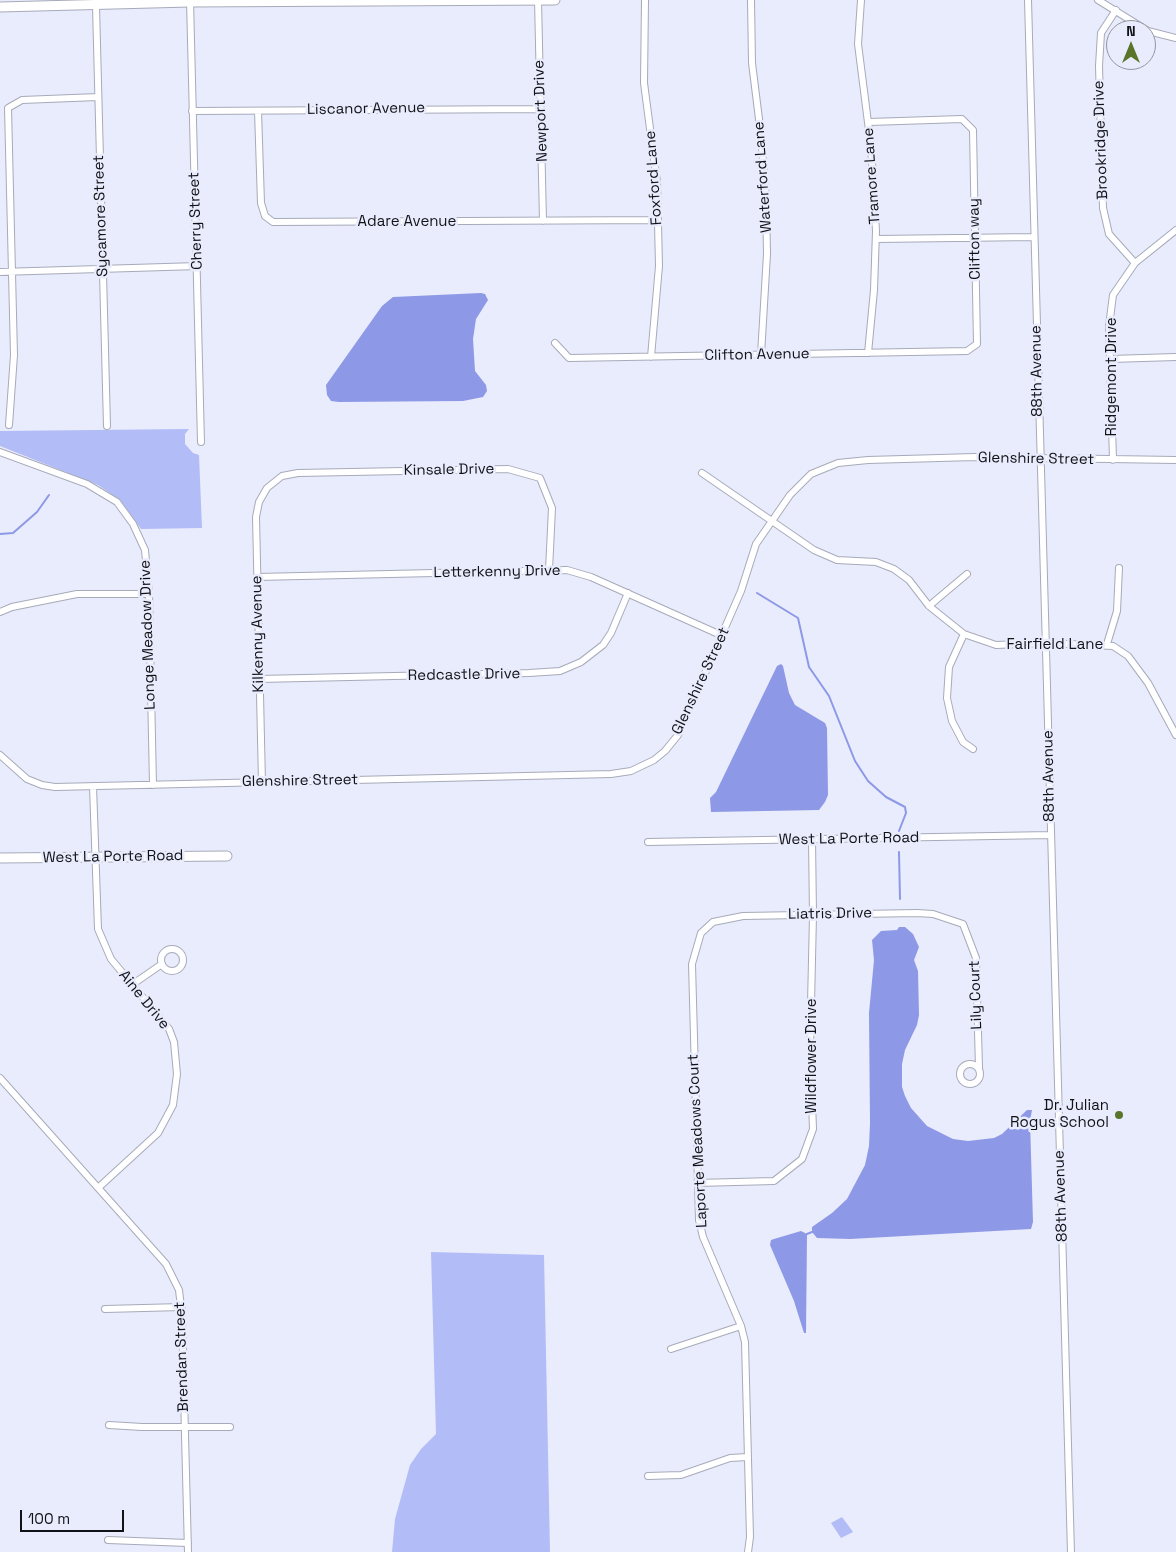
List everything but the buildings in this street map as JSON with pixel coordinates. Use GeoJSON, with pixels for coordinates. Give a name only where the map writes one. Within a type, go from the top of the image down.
{"type":"FeatureCollection","features":[{"type":"Feature","properties":{"kind":"street","name":"Newport Drive"},"geometry":{"type":"LineString","coordinates":[[538,0],[544,221]]}},
{"type":"Feature","properties":{"kind":"street"},"geometry":{"type":"LineString","coordinates":[[0,7],[96,6],[190,1],[555,0]]}},
{"type":"Feature","properties":{"kind":"street","name":"Foxford Lane"},"geometry":{"type":"LineString","coordinates":[[645,0],[644,83],[657,182],[659,266],[652,357]]}},
{"type":"Feature","properties":{"kind":"street","name":"Waterford Lane"},"geometry":{"type":"LineString","coordinates":[[751,0],[752,63],[761,136],[766,200],[767,254],[761,355]]}},
{"type":"Feature","properties":{"kind":"street","name":"Tramore Lane"},"geometry":{"type":"LineString","coordinates":[[861,0],[858,44],[869,122],[875,189],[876,239],[868,353]]}},
{"type":"Feature","properties":{"kind":"street","name":"88th Avenue"},"geometry":{"type":"LineString","coordinates":[[1028,0],[1071,1552]]}},
{"type":"Feature","properties":{"kind":"street"},"geometry":{"type":"LineString","coordinates":[[1098,0],[1148,31],[1176,38]]}},
{"type":"Feature","properties":{"kind":"street","name":"Cherry Street"},"geometry":{"type":"LineString","coordinates":[[190,1],[201,442]]}},
{"type":"Feature","properties":{"kind":"street","name":"Sycamore Street"},"geometry":{"type":"LineString","coordinates":[[96,6],[107,426]]}},
{"type":"Feature","properties":{"kind":"street","name":"Brookridge Drive"},"geometry":{"type":"LineString","coordinates":[[1116,10],[1102,33],[1099,66],[1103,208],[1109,234],[1135,263]]}},
{"type":"Feature","properties":{"kind":"street"},"geometry":{"type":"LineString","coordinates":[[9,425],[14,355],[8,108],[22,100],[98,97]]}},
{"type":"Feature","properties":{"kind":"street","name":"Liscanor Avenue"},"geometry":{"type":"LineString","coordinates":[[192,111],[541,109]]}},
{"type":"Feature","properties":{"kind":"street","name":"Adare Avenue"},"geometry":{"type":"LineString","coordinates":[[258,111],[260,204],[265,216],[273,222],[658,220]]}},
{"type":"Feature","properties":{"kind":"street","name":"Clifton way"},"geometry":{"type":"LineString","coordinates":[[869,122],[962,119],[973,130],[977,344],[967,351]]}},
{"type":"Feature","properties":{"kind":"street","name":"Ridgemont Drive"},"geometry":{"type":"LineString","coordinates":[[1113,460],[1109,326],[1113,295],[1135,263],[1176,230]]}},
{"type":"Feature","properties":{"kind":"street"},"geometry":{"type":"LineString","coordinates":[[876,239],[1034,237]]}},
{"type":"Feature","properties":{"kind":"street"},"geometry":{"type":"LineString","coordinates":[[0,272],[198,266]]}},
{"type":"Feature","properties":{"kind":"street","name":"Clifton Avenue"},"geometry":{"type":"LineString","coordinates":[[555,343],[569,358],[967,351]]}},
{"type":"Feature","properties":{"kind":"street"},"geometry":{"type":"LineString","coordinates":[[1110,359],[1176,357]]}},
{"type":"Feature","properties":{"kind":"street","name":"Longe Meadow Drive"},"geometry":{"type":"LineString","coordinates":[[0,452],[86,484],[117,502],[134,524],[145,550],[149,594],[153,785]]}},
{"type":"Feature","properties":{"kind":"street","name":"Glenshire Street"},"geometry":{"type":"LineString","coordinates":[[0,755],[28,779],[55,787],[611,774],[631,771],[654,760],[665,751],[678,735],[723,636],[741,591],[754,550],[771,520],[790,495],[810,474],[838,463],[975,457],[1040,460],[1176,460]]}},
{"type":"Feature","properties":{"kind":"street","name":"Kinsale Drive"},"geometry":{"type":"LineString","coordinates":[[267,488],[282,476],[298,473],[508,469],[540,478],[552,508],[549,570]]}},
{"type":"Feature","properties":{"kind":"street","name":"Fairfield Lane"},"geometry":{"type":"LineString","coordinates":[[702,473],[814,550],[837,560],[876,562],[894,569],[909,580],[929,606],[964,634],[996,645],[1107,644],[1128,656],[1148,684],[1176,735]]}},
{"type":"Feature","properties":{"kind":"street","name":"Kilkenny Avenue"},"geometry":{"type":"LineString","coordinates":[[262,782],[256,517],[259,502],[267,488]]}},
{"type":"Feature","properties":{"kind":"street"},"geometry":{"type":"LineString","coordinates":[[1107,644],[1117,611],[1119,568]]}},
{"type":"Feature","properties":{"kind":"street","name":"Letterkenny Drive"},"geometry":{"type":"LineString","coordinates":[[257,577],[549,570],[582,574],[723,636]]}},
{"type":"Feature","properties":{"kind":"street"},"geometry":{"type":"LineString","coordinates":[[929,606],[967,574]]}},
{"type":"Feature","properties":{"kind":"street","name":"Redcastle Drive"},"geometry":{"type":"LineString","coordinates":[[259,679],[560,671],[582,662],[603,644],[611,633],[628,593]]}},
{"type":"Feature","properties":{"kind":"street"},"geometry":{"type":"LineString","coordinates":[[0,612],[12,607],[77,594],[149,594]]}},
{"type":"Feature","properties":{"kind":"street"},"geometry":{"type":"LineString","coordinates":[[964,634],[949,667],[947,698],[952,721],[963,742],[973,748]]}},
{"type":"Feature","properties":{"kind":"street","name":"Aine Drive"},"geometry":{"type":"LineString","coordinates":[[93,786],[96,920],[101,939],[111,959],[169,1029],[176,1055],[175,1097],[170,1114],[158,1133],[98,1188]]}},
{"type":"Feature","properties":{"kind":"street","name":"West La Porte Road"},"geometry":{"type":"LineString","coordinates":[[648,842],[1051,835]]}},
{"type":"Feature","properties":{"kind":"street","name":"Wildflower Drive"},"geometry":{"type":"LineString","coordinates":[[697,1182],[774,1181],[802,1159],[813,1129],[810,1049],[814,915],[812,839]]}},
{"type":"Feature","properties":{"kind":"street","name":"West La Porte Road"},"geometry":{"type":"LineString","coordinates":[[0,858],[227,856]]}},
{"type":"Feature","properties":{"kind":"street","name":"Liatris Drive"},"geometry":{"type":"LineString","coordinates":[[700,933],[713,922],[727,918],[814,915],[925,913],[963,924]]}},
{"type":"Feature","properties":{"kind":"street","name":"Lily Court"},"geometry":{"type":"LineString","coordinates":[[963,924],[976,958],[979,1068]]}},
{"type":"Feature","properties":{"kind":"street","name":"Laporte Meadows Court"},"geometry":{"type":"LineString","coordinates":[[700,933],[692,964],[697,1182],[701,1230],[741,1326],[745,1342],[750,1537],[748,1552]]}},
{"type":"Feature","properties":{"kind":"street"},"geometry":{"type":"LineString","coordinates":[[133,984],[162,964]]}},
{"type":"Feature","properties":{"kind":"street","name":"Brendan Street"},"geometry":{"type":"LineString","coordinates":[[0,1078],[166,1264],[179,1290],[182,1307],[188,1552]]}},
{"type":"Feature","properties":{"kind":"street"},"geometry":{"type":"LineString","coordinates":[[105,1309],[182,1307]]}},
{"type":"Feature","properties":{"kind":"street"},"geometry":{"type":"LineString","coordinates":[[671,1349],[741,1326]]}},
{"type":"Feature","properties":{"kind":"street"},"geometry":{"type":"LineString","coordinates":[[109,1425],[185,1428],[230,1427]]}},
{"type":"Feature","properties":{"kind":"street"},"geometry":{"type":"LineString","coordinates":[[648,1476],[680,1475],[730,1458],[747,1457]]}},
{"type":"Feature","properties":{"kind":"street"},"geometry":{"type":"LineString","coordinates":[[108,1540],[188,1543]]}},
{"type":"Feature","properties":{"kind":"shaded area"},"geometry":{"type":"Polygon","coordinates":[[[485,294],[488,300],[476,319],[473,339],[475,371],[486,385],[487,391],[483,397],[463,401],[331,401],[327,395],[326,385],[382,306],[393,297],[485,294]]]}},
{"type":"Feature","properties":{"kind":"shaded area"},"geometry":{"type":"Polygon","coordinates":[[[189,429],[185,434],[185,444],[193,453],[199,455],[202,528],[141,529],[120,500],[98,485],[0,446],[0,431],[189,429]]]}},
{"type":"Feature","properties":{"kind":"shaded area"},"geometry":{"type":"Polygon","coordinates":[[[781,664],[789,693],[795,705],[825,723],[827,728],[828,795],[825,802],[819,810],[711,812],[710,798],[716,792],[777,666],[781,664]]]}},
{"type":"Feature","properties":{"kind":"shaded area"},"geometry":{"type":"Polygon","coordinates":[[[899,927],[905,927],[913,934],[919,947],[914,960],[918,971],[919,1015],[917,1025],[905,1050],[902,1064],[902,1087],[905,1096],[911,1108],[927,1126],[953,1139],[968,1141],[994,1138],[1002,1134],[1027,1110],[1032,1110],[1030,1121],[1033,1222],[1031,1229],[850,1239],[817,1238],[812,1232],[812,1227],[832,1213],[847,1199],[865,1165],[869,1146],[870,1123],[869,1013],[874,960],[872,940],[881,931],[897,930],[899,927]]]}},
{"type":"Feature","properties":{"kind":"shaded area"},"geometry":{"type":"Polygon","coordinates":[[[801,1231],[807,1234],[806,1333],[804,1333],[794,1301],[770,1245],[771,1240],[801,1231]]]}},
{"type":"Feature","properties":{"kind":"shaded area"},"geometry":{"type":"Polygon","coordinates":[[[431,1252],[544,1255],[550,1552],[392,1552],[395,1519],[410,1465],[421,1449],[436,1434],[431,1252]]]}},
{"type":"Feature","properties":{"kind":"shaded area"},"geometry":{"type":"Polygon","coordinates":[[[842,1517],[853,1532],[841,1538],[831,1523],[842,1517]]]}},
{"type":"Feature","properties":{"kind":"waterway"},"geometry":{"type":"LineString","coordinates":[[0,534],[13,533],[37,512],[49,495]]}},
{"type":"Feature","properties":{"kind":"waterway"},"geometry":{"type":"LineString","coordinates":[[757,593],[798,618],[809,667],[829,696],[855,761],[868,781],[886,797],[905,807],[906,813],[899,831]]}},
{"type":"Feature","properties":{"kind":"waterway"},"geometry":{"type":"LineString","coordinates":[[899,852],[900,899]]}},
{"type":"Feature","properties":{"kind":"waterway"},"geometry":{"type":"LineString","coordinates":[[807,1234],[812,1232]]}},
{"type":"Feature","properties":{"kind":"place","name":"Dr. Julian Rogus School"},"geometry":{"type":"Point","coordinates":[1119,1115]}}]}
